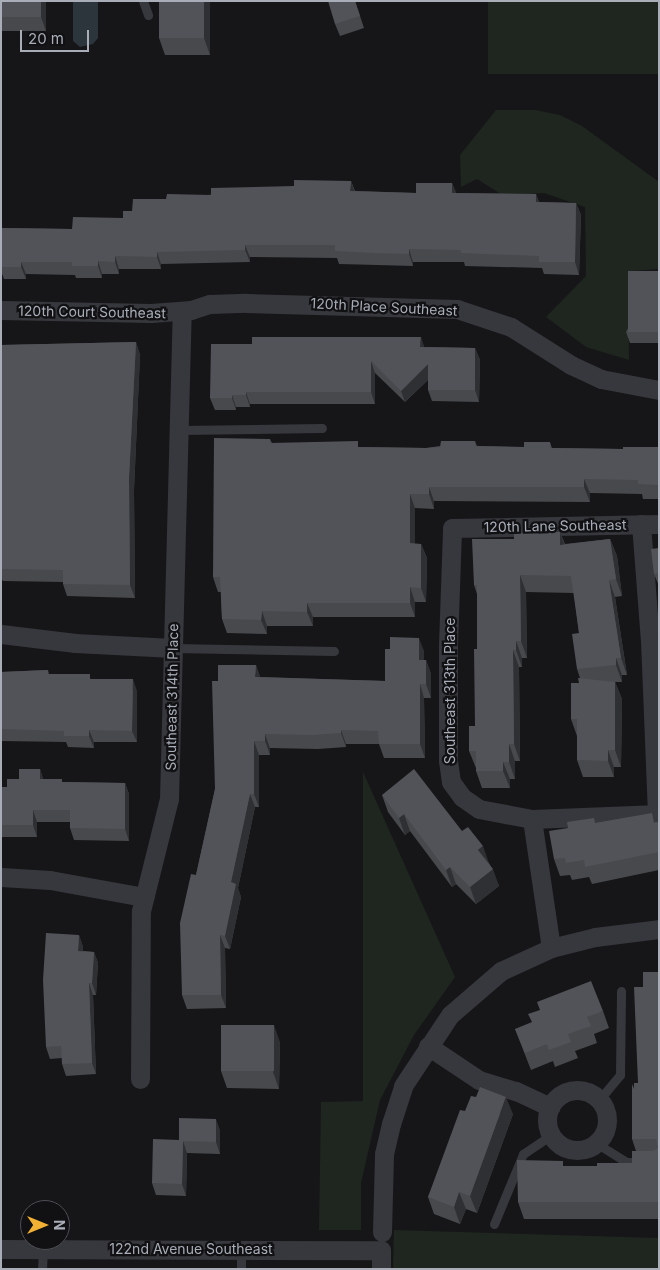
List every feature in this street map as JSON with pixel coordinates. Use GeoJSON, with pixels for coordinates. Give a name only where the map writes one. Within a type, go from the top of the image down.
{"type":"FeatureCollection","features":[{"type":"Feature","properties":{"kind":"street","name":"120th Place Southeast"},"geometry":{"type":"LineString","coordinates":[[182,311],[210,304],[246,303],[457,309],[511,327],[571,366],[601,379],[659,390]]}},
{"type":"Feature","properties":{"kind":"street","name":"120th Court Southeast"},"geometry":{"type":"LineString","coordinates":[[1,310],[182,311]]}},
{"type":"Feature","properties":{"kind":"street","name":"Southeast 314th Place"},"geometry":{"type":"LineString","coordinates":[[140,1079],[140,927],[144,897],[169,799],[182,311]]}},
{"type":"Feature","properties":{"kind":"street"},"geometry":{"type":"LineString","coordinates":[[650,524],[650,640],[658,814]]}},
{"type":"Feature","properties":{"kind":"street","name":"120th Lane Southeast"},"geometry":{"type":"LineString","coordinates":[[452,528],[650,524]]}},
{"type":"Feature","properties":{"kind":"street","name":"Southeast 313th Place"},"geometry":{"type":"LineString","coordinates":[[452,528],[448,645],[448,760],[451,782],[462,796],[478,809],[532,819],[658,814]]}},
{"type":"Feature","properties":{"kind":"street"},"geometry":{"type":"LineString","coordinates":[[1,634],[76,643],[172,648]]}},
{"type":"Feature","properties":{"kind":"street"},"geometry":{"type":"LineString","coordinates":[[532,819],[551,948]]}},
{"type":"Feature","properties":{"kind":"street"},"geometry":{"type":"LineString","coordinates":[[1,878],[50,880],[144,897]]}},
{"type":"Feature","properties":{"kind":"street"},"geometry":{"type":"LineString","coordinates":[[381,1269],[384,1154],[391,1124],[404,1086],[428,1046],[450,1015],[501,971],[551,948],[595,936],[659,929]]}},
{"type":"Feature","properties":{"kind":"street"},"geometry":{"type":"LineString","coordinates":[[428,1046],[479,1080],[516,1091],[550,1107]]}},
{"type":"Feature","properties":{"kind":"street"},"geometry":{"type":"LineString","coordinates":[[573,1090],[592,1094],[599,1100],[607,1117],[602,1136],[596,1143],[580,1150],[572,1150],[564,1147],[551,1135],[548,1126],[550,1107],[564,1093],[573,1090]]}},
{"type":"Feature","properties":{"kind":"street","name":"122nd Avenue Southeast"},"geometry":{"type":"LineString","coordinates":[[70,1249],[241,1249],[382,1241]]}},
{"type":"Feature","properties":{"kind":"street","name":"122nd Avenue Southeast"},"geometry":{"type":"LineString","coordinates":[[1,1249],[20,1249]]}},
{"type":"Feature","properties":{"kind":"lane"},"geometry":{"type":"LineString","coordinates":[[143,1],[148,15]]}},
{"type":"Feature","properties":{"kind":"lane"},"geometry":{"type":"LineString","coordinates":[[179,430],[322,428]]}},
{"type":"Feature","properties":{"kind":"lane"},"geometry":{"type":"LineString","coordinates":[[172,648],[334,651]]}},
{"type":"Feature","properties":{"kind":"lane"},"geometry":{"type":"LineString","coordinates":[[599,1100],[620,1075],[622,991]]}},
{"type":"Feature","properties":{"kind":"lane"},"geometry":{"type":"LineString","coordinates":[[494,1224],[522,1154],[551,1135]]}},
{"type":"Feature","properties":{"kind":"lane"},"geometry":{"type":"LineString","coordinates":[[596,1143],[627,1162],[659,1162]]}},
{"type":"Feature","properties":{"kind":"lane"},"geometry":{"type":"LineString","coordinates":[[241,1249],[241,1269]]}},
{"type":"Feature","properties":{"kind":"lane"},"geometry":{"type":"LineString","coordinates":[[42,1250],[42,1269]]}},
{"type":"Feature","properties":{"kind":"shaded area"},"geometry":{"type":"Polygon","coordinates":[[[73,1],[98,1],[98,38],[93,44],[80,47],[73,41],[73,1]]]}},
{"type":"Feature","properties":{"kind":"shaded area"},"geometry":{"type":"Polygon","coordinates":[[[488,1],[659,1],[659,74],[488,74],[488,1]]]}},
{"type":"Feature","properties":{"kind":"shaded area"},"geometry":{"type":"Polygon","coordinates":[[[496,110],[535,110],[560,115],[582,126],[659,182],[659,269],[632,271],[628,276],[629,360],[586,347],[546,317],[586,276],[585,207],[544,193],[504,196],[477,179],[461,187],[460,155],[496,110]]]}},
{"type":"Feature","properties":{"kind":"shaded area"},"geometry":{"type":"Polygon","coordinates":[[[363,772],[455,977],[414,1035],[380,1100],[361,1183],[361,1230],[319,1230],[321,1102],[363,1101],[363,772]]]}},
{"type":"Feature","properties":{"kind":"shaded area"},"geometry":{"type":"Polygon","coordinates":[[[394,1230],[659,1238],[659,1269],[393,1269],[394,1230]]]}},
{"type":"Feature","properties":{"kind":"building"},"geometry":{"type":"Polygon","coordinates":[[[1,1],[41,1],[41,17],[1,17],[1,1]]]}},
{"type":"Feature","properties":{"kind":"building"},"geometry":{"type":"Polygon","coordinates":[[[159,1],[204,1],[204,38],[159,38],[159,1]]]}},
{"type":"Feature","properties":{"kind":"building"},"geometry":{"type":"Polygon","coordinates":[[[328,1],[355,1],[360,16],[335,24],[328,1]]]}},
{"type":"Feature","properties":{"kind":"building"},"geometry":{"type":"Polygon","coordinates":[[[294,180],[351,181],[350,191],[416,193],[416,183],[452,183],[452,193],[536,194],[536,202],[576,203],[575,262],[539,262],[539,256],[461,253],[461,250],[409,249],[409,254],[335,251],[335,245],[245,245],[245,250],[157,252],[157,257],[115,256],[115,262],[98,261],[98,266],[72,266],[72,262],[21,262],[21,267],[1,267],[1,228],[72,229],[73,217],[123,218],[123,211],[132,211],[133,199],[166,199],[167,194],[211,195],[211,188],[294,186],[294,180]]]}},
{"type":"Feature","properties":{"kind":"building"},"geometry":{"type":"Polygon","coordinates":[[[628,271],[659,271],[659,332],[628,332],[628,271]]]}},
{"type":"Feature","properties":{"kind":"building"},"geometry":{"type":"Polygon","coordinates":[[[252,337],[421,337],[420,347],[475,348],[475,390],[428,390],[428,364],[401,391],[371,361],[371,392],[246,392],[246,395],[232,395],[232,398],[210,398],[211,344],[252,344],[252,337]]]}},
{"type":"Feature","properties":{"kind":"building"},"geometry":{"type":"Polygon","coordinates":[[[136,342],[129,478],[130,585],[63,584],[63,570],[1,569],[1,345],[136,342]]]}},
{"type":"Feature","properties":{"kind":"building"},"geometry":{"type":"Polygon","coordinates":[[[214,438],[270,439],[270,443],[358,441],[358,447],[426,448],[440,447],[441,441],[475,441],[475,446],[524,447],[524,442],[550,442],[550,448],[623,449],[623,447],[659,447],[659,485],[638,484],[638,480],[584,479],[584,487],[429,487],[429,494],[410,494],[410,543],[421,544],[421,588],[410,587],[410,603],[307,603],[307,612],[262,611],[261,620],[222,619],[220,577],[213,577],[214,438]]]}},
{"type":"Feature","properties":{"kind":"building"},"geometry":{"type":"Polygon","coordinates":[[[560,532],[560,545],[610,539],[616,579],[609,580],[621,658],[616,658],[616,665],[577,669],[572,634],[579,633],[571,576],[520,575],[521,641],[516,641],[516,650],[513,650],[514,744],[509,744],[509,762],[503,762],[503,771],[476,771],[476,751],[469,751],[469,726],[475,726],[474,649],[477,649],[477,585],[474,585],[472,539],[514,539],[514,533],[560,532]]]}},
{"type":"Feature","properties":{"kind":"building"},"geometry":{"type":"Polygon","coordinates":[[[659,548],[659,573],[654,574],[651,549],[659,548]]]}},
{"type":"Feature","properties":{"kind":"building"},"geometry":{"type":"Polygon","coordinates":[[[390,637],[419,638],[419,660],[426,660],[426,684],[420,684],[420,744],[379,744],[378,731],[341,730],[341,733],[313,735],[265,734],[265,741],[254,741],[254,794],[250,794],[231,882],[236,884],[225,936],[220,935],[221,995],[182,995],[180,923],[191,874],[196,875],[215,789],[212,681],[218,681],[218,665],[256,665],[255,677],[385,681],[385,649],[390,649],[390,637]]]}},
{"type":"Feature","properties":{"kind":"building"},"geometry":{"type":"Polygon","coordinates":[[[48,670],[48,674],[90,674],[90,679],[133,679],[132,731],[89,730],[89,736],[64,736],[64,731],[1,729],[1,672],[48,670]]]}},
{"type":"Feature","properties":{"kind":"building"},"geometry":{"type":"Polygon","coordinates":[[[578,678],[615,682],[615,750],[608,750],[608,761],[577,760],[577,719],[571,719],[571,683],[579,683],[578,678]]]}},
{"type":"Feature","properties":{"kind":"building"},"geometry":{"type":"Polygon","coordinates":[[[19,769],[40,769],[40,779],[62,779],[62,782],[125,783],[125,829],[70,828],[70,810],[33,810],[33,825],[1,825],[1,787],[7,787],[7,779],[19,779],[19,769]]]}},
{"type":"Feature","properties":{"kind":"building"},"geometry":{"type":"Polygon","coordinates":[[[414,769],[462,831],[468,827],[483,846],[478,850],[493,869],[470,887],[450,867],[446,870],[404,814],[399,818],[382,795],[414,769]]]}},
{"type":"Feature","properties":{"kind":"building"},"geometry":{"type":"Polygon","coordinates":[[[652,813],[654,823],[659,822],[659,852],[585,867],[584,860],[566,863],[565,858],[554,859],[549,831],[568,828],[567,822],[594,818],[595,823],[652,813]]]}},
{"type":"Feature","properties":{"kind":"building"},"geometry":{"type":"Polygon","coordinates":[[[46,933],[79,935],[78,951],[94,952],[92,983],[89,983],[92,1063],[62,1064],[61,1046],[46,1047],[43,980],[46,933]]]}},
{"type":"Feature","properties":{"kind":"building"},"geometry":{"type":"Polygon","coordinates":[[[643,972],[659,972],[659,1202],[518,1202],[517,1160],[563,1161],[563,1166],[597,1166],[597,1163],[632,1163],[632,1151],[653,1151],[658,1148],[656,1139],[632,1139],[632,1084],[634,1089],[634,1083],[638,1083],[634,987],[643,987],[643,972]]]}},
{"type":"Feature","properties":{"kind":"building"},"geometry":{"type":"Polygon","coordinates":[[[591,981],[603,1011],[587,1017],[591,1026],[568,1034],[571,1042],[549,1050],[547,1044],[525,1053],[515,1029],[532,1022],[528,1014],[540,1010],[537,1002],[591,981]]]}},
{"type":"Feature","properties":{"kind":"building"},"geometry":{"type":"Polygon","coordinates":[[[221,1025],[274,1025],[274,1071],[221,1071],[221,1025]]]}},
{"type":"Feature","properties":{"kind":"building"},"geometry":{"type":"Polygon","coordinates":[[[480,1087],[506,1097],[470,1196],[459,1192],[454,1207],[428,1197],[460,1110],[465,1111],[471,1096],[476,1097],[480,1087]]]}},
{"type":"Feature","properties":{"kind":"building"},"geometry":{"type":"Polygon","coordinates":[[[179,1118],[216,1119],[216,1142],[183,1141],[182,1184],[152,1183],[153,1139],[179,1140],[179,1118]]]}}]}
